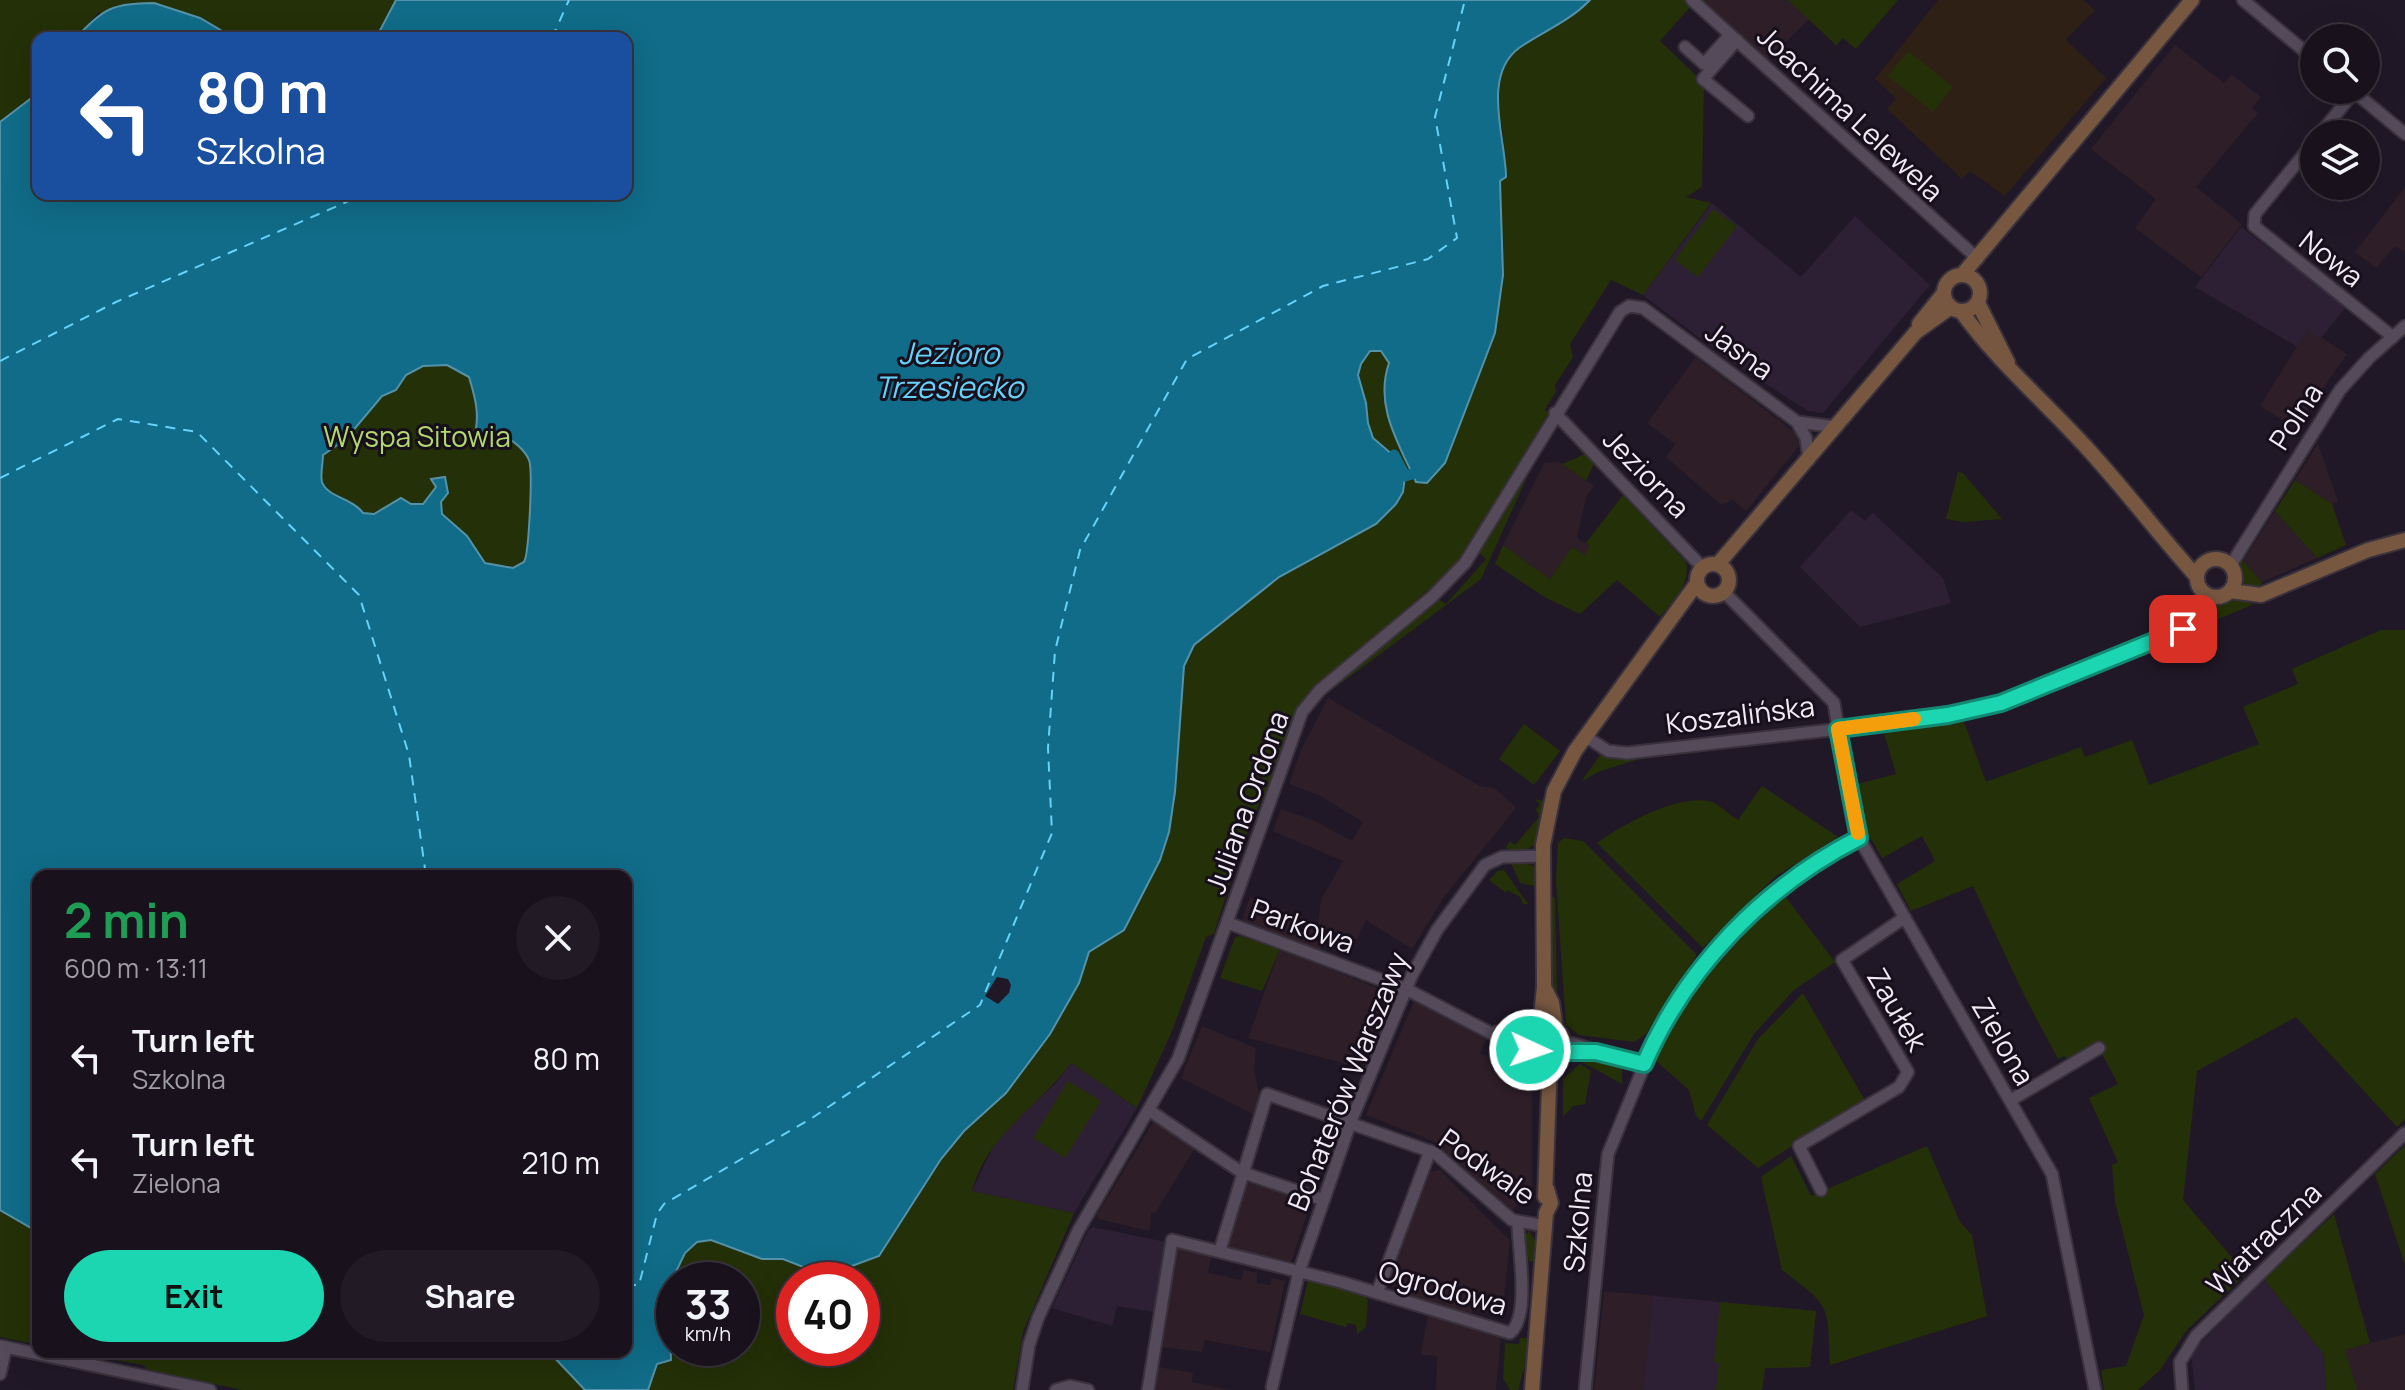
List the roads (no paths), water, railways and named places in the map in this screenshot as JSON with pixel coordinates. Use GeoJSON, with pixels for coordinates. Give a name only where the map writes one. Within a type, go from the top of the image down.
{"type":"FeatureCollection","features":[{"type":"Feature","properties":{"kind":"street","name":"Joachima Lelewela"},"geometry":{"type":"LineString","coordinates":[[1692,0],[1978,259]]}},
{"type":"Feature","properties":{"kind":"street"},"geometry":{"type":"LineString","coordinates":[[1968,277],[1978,259],[2192,0]]}},
{"type":"Feature","properties":{"kind":"street"},"geometry":{"type":"LineString","coordinates":[[2243,0],[2300,47]]}},
{"type":"Feature","properties":{"kind":"street"},"geometry":{"type":"LineString","coordinates":[[1685,47],[1704,64],[1733,38]]}},
{"type":"Feature","properties":{"kind":"street"},"geometry":{"type":"LineString","coordinates":[[1733,38],[1703,79],[1748,116]]}},
{"type":"Feature","properties":{"kind":"street"},"geometry":{"type":"LineString","coordinates":[[2331,120],[2343,104]]}},
{"type":"Feature","properties":{"kind":"street"},"geometry":{"type":"LineString","coordinates":[[2369,104],[2405,134]]}},
{"type":"Feature","properties":{"kind":"street","name":"Nowa"},"geometry":{"type":"LineString","coordinates":[[2300,159],[2256,212],[2253,220],[2255,228],[2393,337]]}},
{"type":"Feature","properties":{"kind":"street"},"geometry":{"type":"LineString","coordinates":[[1916,332],[1920,320],[1944,293],[1950,280],[1968,277]]}},
{"type":"Feature","properties":{"kind":"street"},"geometry":{"type":"LineString","coordinates":[[1968,277],[1981,295],[1978,303],[2009,363]]}},
{"type":"Feature","properties":{"kind":"street"},"geometry":{"type":"LineString","coordinates":[[1944,293],[1985,344],[2009,363],[2180,556],[2197,577],[2200,589],[2210,596],[2233,587],[2256,595],[2368,550],[2405,540]]}},
{"type":"Feature","properties":{"kind":"street"},"geometry":{"type":"LineString","coordinates":[[1722,567],[1739,542],[1916,332],[1956,309],[1978,303]]}},
{"type":"Feature","properties":{"kind":"street","name":"Juliana Ordona"},"geometry":{"type":"LineString","coordinates":[[1024,1390],[1025,1367],[1038,1318],[1078,1231],[1178,1059],[1302,712],[1320,690],[1426,603],[1465,563],[1555,413],[1622,310],[1636,306],[1654,316]]}},
{"type":"Feature","properties":{"kind":"street","name":"Jasna"},"geometry":{"type":"LineString","coordinates":[[1654,316],[1797,422],[1837,427]]}},
{"type":"Feature","properties":{"kind":"street","name":"Polna"},"geometry":{"type":"LineString","coordinates":[[2226,562],[2240,546],[2340,390],[2405,326]]}},
{"type":"Feature","properties":{"kind":"street","name":"Jeziorna"},"geometry":{"type":"LineString","coordinates":[[1555,413],[1702,567]]}},
{"type":"Feature","properties":{"kind":"street"},"geometry":{"type":"LineString","coordinates":[[1797,422],[1806,438],[1809,461]]}},
{"type":"Feature","properties":{"kind":"street"},"geometry":{"type":"LineString","coordinates":[[2180,556],[2205,562],[2226,562],[2233,587]]}},
{"type":"Feature","properties":{"kind":"street"},"geometry":{"type":"LineString","coordinates":[[2197,577],[2205,562]]}},
{"type":"Feature","properties":{"kind":"street"},"geometry":{"type":"LineString","coordinates":[[1532,1390],[1547,1189],[1543,856],[1550,804],[1566,765],[1585,736],[1671,621],[1674,611],[1700,588],[1702,567],[1722,567]]}},
{"type":"Feature","properties":{"kind":"street"},"geometry":{"type":"LineString","coordinates":[[1700,588],[1714,596],[1724,592],[1729,582],[1722,567]]}},
{"type":"Feature","properties":{"kind":"street"},"geometry":{"type":"LineString","coordinates":[[1724,592],[1829,695],[1838,729]]}},
{"type":"Feature","properties":{"kind":"street","name":"Koszalińska"},"geometry":{"type":"LineString","coordinates":[[1585,736],[1616,754],[1959,713],[2023,696],[2183,629],[2210,596]]}},
{"type":"Feature","properties":{"kind":"street","name":"Zielona"},"geometry":{"type":"LineString","coordinates":[[1838,729],[1859,838],[2011,1100],[2056,1187],[2095,1390]]}},
{"type":"Feature","properties":{"kind":"street","name":"Szkolna"},"geometry":{"type":"LineString","coordinates":[[1585,1390],[1608,1154],[1644,1064],[1684,990],[1743,923],[1778,889],[1859,838]]}},
{"type":"Feature","properties":{"kind":"street","name":"Bohaterów Warszawy"},"geometry":{"type":"LineString","coordinates":[[1272,1387],[1299,1272],[1324,1200],[1346,1120],[1406,989],[1437,930],[1485,865],[1502,857],[1543,856]]}},
{"type":"Feature","properties":{"kind":"street","name":"Zaułek"},"geometry":{"type":"LineString","coordinates":[[1821,1190],[1799,1146],[1899,1087],[1908,1072],[1842,960],[1904,918]]}},
{"type":"Feature","properties":{"kind":"street","name":"Parkowa"},"geometry":{"type":"LineString","coordinates":[[1228,923],[1406,989],[1492,1032],[1545,1043]]}},
{"type":"Feature","properties":{"kind":"street"},"geometry":{"type":"LineString","coordinates":[[1545,1043],[1644,1064]]}},
{"type":"Feature","properties":{"kind":"street"},"geometry":{"type":"LineString","coordinates":[[2011,1100],[2099,1048]]}},
{"type":"Feature","properties":{"kind":"street","name":"Podwale"},"geometry":{"type":"LineString","coordinates":[[1241,1172],[1267,1094],[1430,1151],[1518,1224],[1546,1219]]}},
{"type":"Feature","properties":{"kind":"street"},"geometry":{"type":"LineString","coordinates":[[1150,1111],[1241,1172],[1324,1200]]}},
{"type":"Feature","properties":{"kind":"street","name":"Wiatraczna"},"geometry":{"type":"LineString","coordinates":[[2182,1390],[2180,1362],[2196,1336],[2405,1133]]}},
{"type":"Feature","properties":{"kind":"street"},"geometry":{"type":"LineString","coordinates":[[1377,1293],[1430,1151]]}},
{"type":"Feature","properties":{"kind":"street"},"geometry":{"type":"LineString","coordinates":[[1220,1250],[1241,1172]]}},
{"type":"Feature","properties":{"kind":"street","name":"Ogrodowa"},"geometry":{"type":"LineString","coordinates":[[1148,1390],[1172,1240],[1377,1293],[1510,1333],[1517,1323],[1524,1259],[1518,1224]]}},
{"type":"Feature","properties":{"kind":"street"},"geometry":{"type":"LineString","coordinates":[[0,1374],[3,1347],[32,1353]]}},
{"type":"Feature","properties":{"kind":"street"},"geometry":{"type":"LineString","coordinates":[[56,1358],[210,1390]]}},
{"type":"Feature","properties":{"kind":"street"},"geometry":{"type":"LineString","coordinates":[[1521,1390],[1532,1359]]}},
{"type":"Feature","properties":{"kind":"street"},"geometry":{"type":"LineString","coordinates":[[1056,1390],[1070,1386],[1088,1390]]}},
{"type":"Feature","properties":{"kind":"water","name":"Jezioro Trzesiecko"},"geometry":{"type":"Polygon","coordinates":[[[396,0],[1590,0],[1565,20],[1519,48],[1508,60],[1501,75],[1498,109],[1506,177],[1500,181],[1503,275],[1495,333],[1445,463],[1427,483],[1416,482],[1386,410],[1384,394],[1389,363],[1381,351],[1370,351],[1358,375],[1368,423],[1373,438],[1400,461],[1405,476],[1403,492],[1376,524],[1279,577],[1194,645],[1184,666],[1169,832],[1160,860],[1124,930],[1089,952],[1079,983],[1050,1034],[1006,1093],[964,1131],[941,1159],[879,1256],[863,1262],[791,1262],[762,1259],[711,1240],[697,1242],[681,1262],[656,1262],[656,1366],[648,1390],[585,1390],[555,1358],[632,1358],[632,870],[32,870],[32,1229],[0,1210],[0,122],[32,98],[32,200],[632,200],[632,32],[379,32],[396,0]],[[447,365],[423,366],[406,375],[396,390],[382,396],[346,439],[323,455],[322,482],[329,491],[354,504],[363,513],[374,514],[401,498],[411,504],[423,504],[436,487],[431,479],[445,477],[448,493],[441,502],[442,514],[467,536],[485,563],[513,568],[524,562],[526,556],[529,460],[507,437],[488,437],[479,445],[473,444],[477,410],[469,377],[447,365]]]}},
{"type":"Feature","properties":{"kind":"water"},"geometry":{"type":"Polygon","coordinates":[[[154,3],[200,18],[224,32],[82,32],[110,9],[154,3]]]}},
{"type":"Feature","properties":{"kind":"waterway"},"geometry":{"type":"LineString","coordinates":[[1394,455],[1405,476],[1412,474]]}},
{"type":"Feature","properties":{"kind":"park label","name":"Wyspa Sitowia"},"geometry":{"type":"Point","coordinates":[417,436]}}]}
